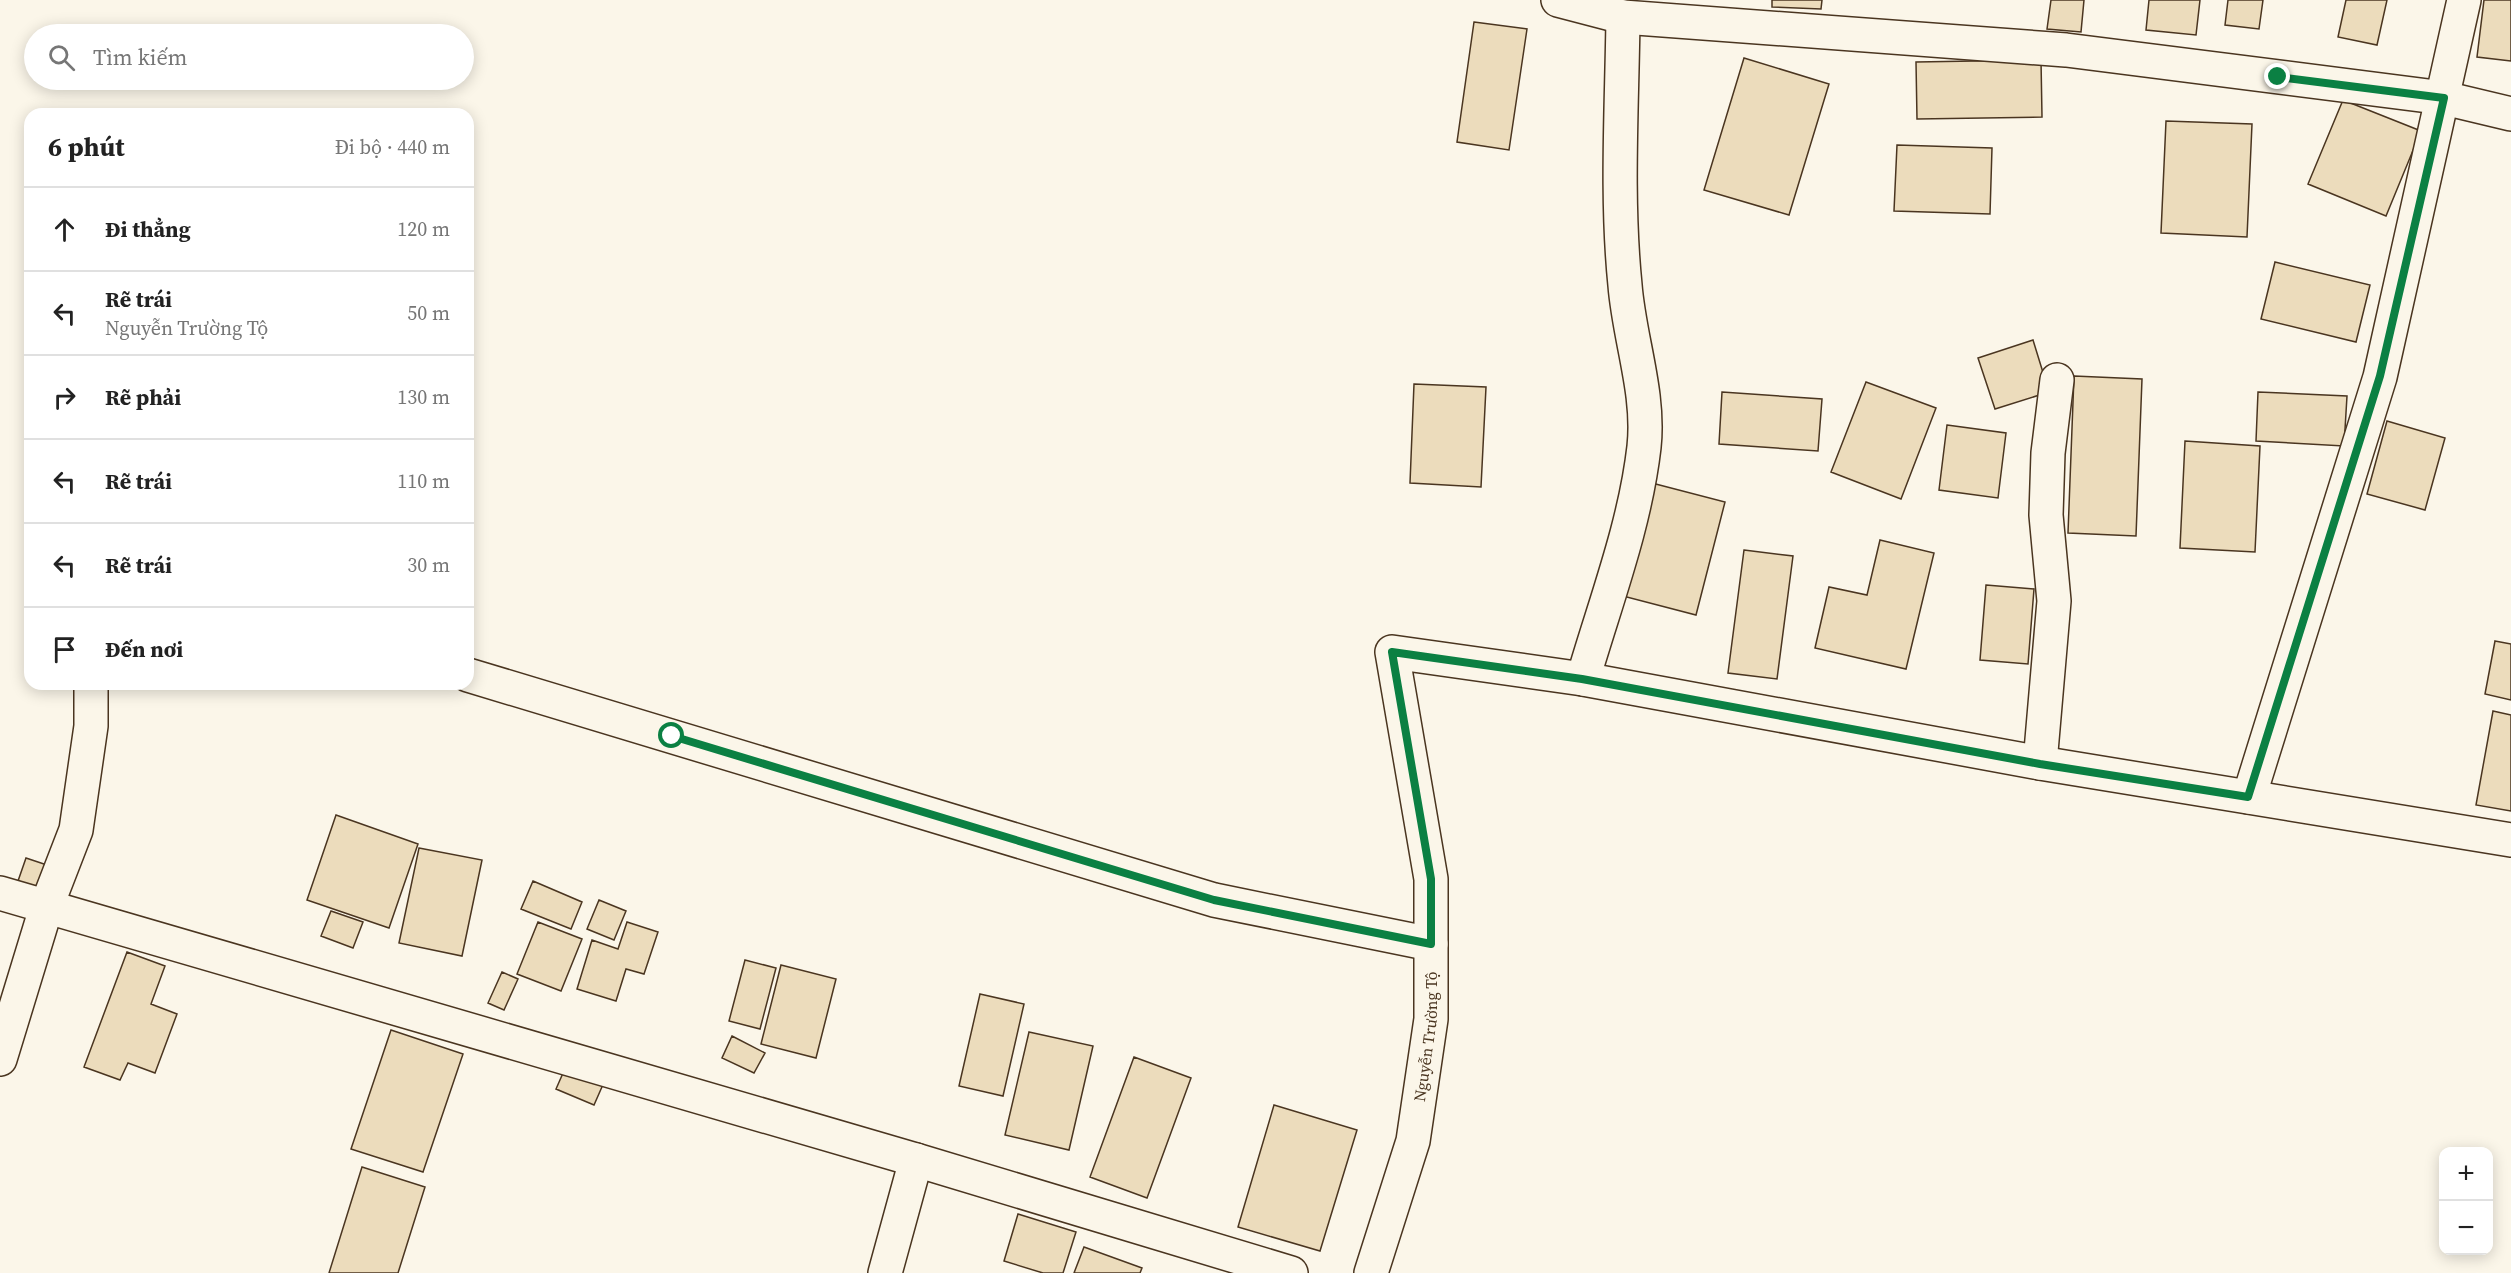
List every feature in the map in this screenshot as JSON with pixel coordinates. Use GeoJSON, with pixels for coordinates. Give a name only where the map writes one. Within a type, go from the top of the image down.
{"type":"FeatureCollection","features":[{"type":"Feature","properties":{"kind":"street"},"geometry":{"type":"LineString","coordinates":[[1558,0],[1623,17],[2066,50],[2444,98],[2511,114]]}},
{"type":"Feature","properties":{"kind":"street"},"geometry":{"type":"LineString","coordinates":[[2248,797],[2380,376],[2444,98],[2464,0]]}},
{"type":"Feature","properties":{"kind":"street"},"geometry":{"type":"LineString","coordinates":[[1623,17],[1621,228],[1625,287],[1644,413],[1644,446],[1634,507],[1582,679],[2040,764],[2511,840]]}},
{"type":"Feature","properties":{"kind":"street"},"geometry":{"type":"LineString","coordinates":[[2040,764],[2054,601],[2046,516],[2048,453],[2057,380]]}},
{"type":"Feature","properties":{"kind":"street","name":"Nguyễn Trường Tộ"},"geometry":{"type":"LineString","coordinates":[[1371,1273],[1413,1141],[1431,1019],[1431,879],[1392,652],[1582,679]]}},
{"type":"Feature","properties":{"kind":"street"},"geometry":{"type":"LineString","coordinates":[[474,677],[1214,900],[1431,944]]}},
{"type":"Feature","properties":{"kind":"street"},"geometry":{"type":"LineString","coordinates":[[0,1059],[47,904],[76,830],[91,726],[91,690]]}},
{"type":"Feature","properties":{"kind":"street"},"geometry":{"type":"LineString","coordinates":[[0,893],[47,904],[1291,1273]]}},
{"type":"Feature","properties":{"kind":"street"},"geometry":{"type":"LineString","coordinates":[[885,1273],[916,1160]]}},
{"type":"Feature","properties":{"kind":"building"},"geometry":{"type":"Polygon","coordinates":[[[1772,0],[1822,0],[1821,9],[1772,7],[1772,0]]]}},
{"type":"Feature","properties":{"kind":"building"},"geometry":{"type":"Polygon","coordinates":[[[2051,0],[2084,0],[2081,32],[2047,29],[2051,0]]]}},
{"type":"Feature","properties":{"kind":"building"},"geometry":{"type":"Polygon","coordinates":[[[2149,0],[2200,0],[2196,35],[2146,30],[2149,0]]]}},
{"type":"Feature","properties":{"kind":"building"},"geometry":{"type":"Polygon","coordinates":[[[2228,0],[2263,0],[2259,29],[2225,25],[2228,0]]]}},
{"type":"Feature","properties":{"kind":"building"},"geometry":{"type":"Polygon","coordinates":[[[2346,0],[2387,0],[2377,45],[2338,37],[2346,0]]]}},
{"type":"Feature","properties":{"kind":"building"},"geometry":{"type":"Polygon","coordinates":[[[2484,0],[2511,0],[2511,61],[2477,57],[2484,0]]]}},
{"type":"Feature","properties":{"kind":"building"},"geometry":{"type":"Polygon","coordinates":[[[1474,22],[1527,29],[1509,150],[1457,142],[1474,22]]]}},
{"type":"Feature","properties":{"kind":"building"},"geometry":{"type":"Polygon","coordinates":[[[1744,58],[1829,84],[1789,215],[1704,190],[1744,58]]]}},
{"type":"Feature","properties":{"kind":"building"},"geometry":{"type":"Polygon","coordinates":[[[2041,60],[2042,117],[1917,119],[1916,62],[2041,60]]]}},
{"type":"Feature","properties":{"kind":"building"},"geometry":{"type":"Polygon","coordinates":[[[2343,100],[2421,131],[2386,216],[2308,184],[2343,100]]]}},
{"type":"Feature","properties":{"kind":"building"},"geometry":{"type":"Polygon","coordinates":[[[2166,121],[2252,124],[2247,237],[2161,233],[2166,121]]]}},
{"type":"Feature","properties":{"kind":"building"},"geometry":{"type":"Polygon","coordinates":[[[1897,145],[1992,148],[1990,214],[1894,211],[1897,145]]]}},
{"type":"Feature","properties":{"kind":"building"},"geometry":{"type":"Polygon","coordinates":[[[2275,262],[2370,285],[2356,342],[2261,319],[2275,262]]]}},
{"type":"Feature","properties":{"kind":"building"},"geometry":{"type":"Polygon","coordinates":[[[2033,340],[2049,392],[1995,409],[1978,358],[2033,340]]]}},
{"type":"Feature","properties":{"kind":"building"},"geometry":{"type":"Polygon","coordinates":[[[2074,376],[2142,379],[2136,536],[2068,533],[2074,376]]]}},
{"type":"Feature","properties":{"kind":"building"},"geometry":{"type":"Polygon","coordinates":[[[1866,382],[1936,408],[1901,499],[1831,472],[1866,382]]]}},
{"type":"Feature","properties":{"kind":"building"},"geometry":{"type":"Polygon","coordinates":[[[1414,384],[1486,387],[1481,487],[1410,483],[1414,384]]]}},
{"type":"Feature","properties":{"kind":"building"},"geometry":{"type":"Polygon","coordinates":[[[1722,392],[1822,399],[1818,451],[1719,444],[1722,392]]]}},
{"type":"Feature","properties":{"kind":"building"},"geometry":{"type":"Polygon","coordinates":[[[2258,392],[2347,396],[2344,446],[2256,441],[2258,392]]]}},
{"type":"Feature","properties":{"kind":"building"},"geometry":{"type":"Polygon","coordinates":[[[2387,421],[2445,438],[2425,510],[2367,494],[2387,421]]]}},
{"type":"Feature","properties":{"kind":"building"},"geometry":{"type":"Polygon","coordinates":[[[1947,425],[2006,433],[1998,498],[1939,490],[1947,425]]]}},
{"type":"Feature","properties":{"kind":"building"},"geometry":{"type":"Polygon","coordinates":[[[2185,441],[2260,446],[2255,552],[2180,548],[2185,441]]]}},
{"type":"Feature","properties":{"kind":"building"},"geometry":{"type":"Polygon","coordinates":[[[1648,482],[1725,502],[1696,615],[1619,595],[1648,482]]]}},
{"type":"Feature","properties":{"kind":"building"},"geometry":{"type":"Polygon","coordinates":[[[1880,540],[1934,553],[1906,669],[1815,648],[1829,587],[1867,595],[1880,540]]]}},
{"type":"Feature","properties":{"kind":"building"},"geometry":{"type":"Polygon","coordinates":[[[1744,550],[1793,556],[1777,679],[1728,673],[1744,550]]]}},
{"type":"Feature","properties":{"kind":"building"},"geometry":{"type":"Polygon","coordinates":[[[1986,585],[2034,589],[2028,664],[1980,660],[1986,585]]]}},
{"type":"Feature","properties":{"kind":"building"},"geometry":{"type":"Polygon","coordinates":[[[2495,641],[2511,644],[2511,700],[2485,694],[2495,641]]]}},
{"type":"Feature","properties":{"kind":"building"},"geometry":{"type":"Polygon","coordinates":[[[2493,711],[2511,715],[2511,811],[2476,805],[2493,711]]]}},
{"type":"Feature","properties":{"kind":"building"},"geometry":{"type":"Polygon","coordinates":[[[336,815],[418,844],[389,928],[307,900],[336,815]]]}},
{"type":"Feature","properties":{"kind":"building"},"geometry":{"type":"Polygon","coordinates":[[[419,848],[482,860],[462,956],[399,943],[419,848]]]}},
{"type":"Feature","properties":{"kind":"building"},"geometry":{"type":"Polygon","coordinates":[[[26,858],[53,867],[46,890],[18,881],[26,858]]]}},
{"type":"Feature","properties":{"kind":"building"},"geometry":{"type":"Polygon","coordinates":[[[533,881],[582,902],[571,929],[521,909],[533,881]]]}},
{"type":"Feature","properties":{"kind":"building"},"geometry":{"type":"Polygon","coordinates":[[[599,900],[626,911],[614,940],[587,929],[599,900]]]}},
{"type":"Feature","properties":{"kind":"building"},"geometry":{"type":"Polygon","coordinates":[[[331,911],[363,922],[353,948],[321,936],[331,911]]]}},
{"type":"Feature","properties":{"kind":"building"},"geometry":{"type":"Polygon","coordinates":[[[538,922],[582,939],[561,991],[517,974],[538,922]]]}},
{"type":"Feature","properties":{"kind":"building"},"geometry":{"type":"Polygon","coordinates":[[[627,922],[658,932],[644,974],[626,969],[616,1001],[577,989],[592,940],[618,949],[627,922]]]}},
{"type":"Feature","properties":{"kind":"building"},"geometry":{"type":"Polygon","coordinates":[[[127,952],[165,966],[151,1004],[177,1014],[155,1073],[128,1063],[120,1080],[84,1067],[127,952]]]}},
{"type":"Feature","properties":{"kind":"building"},"geometry":{"type":"Polygon","coordinates":[[[745,960],[776,968],[760,1029],[729,1021],[745,960]]]}},
{"type":"Feature","properties":{"kind":"building"},"geometry":{"type":"Polygon","coordinates":[[[781,965],[836,979],[816,1058],[761,1044],[781,965]]]}},
{"type":"Feature","properties":{"kind":"building"},"geometry":{"type":"Polygon","coordinates":[[[502,972],[518,979],[504,1010],[488,1003],[502,972]]]}},
{"type":"Feature","properties":{"kind":"building"},"geometry":{"type":"Polygon","coordinates":[[[980,994],[1024,1004],[1003,1096],[959,1086],[980,994]]]}},
{"type":"Feature","properties":{"kind":"building"},"geometry":{"type":"Polygon","coordinates":[[[391,1030],[463,1054],[423,1172],[351,1149],[391,1030]]]}},
{"type":"Feature","properties":{"kind":"building"},"geometry":{"type":"Polygon","coordinates":[[[1029,1032],[1093,1046],[1069,1150],[1005,1135],[1029,1032]]]}},
{"type":"Feature","properties":{"kind":"building"},"geometry":{"type":"Polygon","coordinates":[[[732,1036],[765,1053],[754,1073],[722,1058],[732,1036]]]}},
{"type":"Feature","properties":{"kind":"building"},"geometry":{"type":"Polygon","coordinates":[[[1134,1057],[1191,1078],[1147,1198],[1090,1177],[1134,1057]]]}},
{"type":"Feature","properties":{"kind":"building"},"geometry":{"type":"Polygon","coordinates":[[[567,1064],[605,1080],[594,1105],[556,1089],[567,1064]]]}},
{"type":"Feature","properties":{"kind":"building"},"geometry":{"type":"Polygon","coordinates":[[[1274,1105],[1357,1130],[1320,1251],[1238,1227],[1274,1105]]]}},
{"type":"Feature","properties":{"kind":"building"},"geometry":{"type":"Polygon","coordinates":[[[362,1167],[425,1187],[398,1273],[329,1273],[362,1167]]]}},
{"type":"Feature","properties":{"kind":"building"},"geometry":{"type":"Polygon","coordinates":[[[1018,1214],[1076,1232],[1063,1273],[1043,1273],[1004,1261],[1018,1214]]]}},
{"type":"Feature","properties":{"kind":"building"},"geometry":{"type":"Polygon","coordinates":[[[1084,1247],[1142,1268],[1140,1273],[1074,1273],[1084,1247]]]}},
{"type":"Feature","properties":{"kind":"route"},"geometry":{"type":"LineString","coordinates":[[672,736],[1214,900],[1431,944],[1431,879],[1392,652],[1582,679],[2040,764],[2248,797],[2380,376],[2444,98],[2278,77]]}}]}
